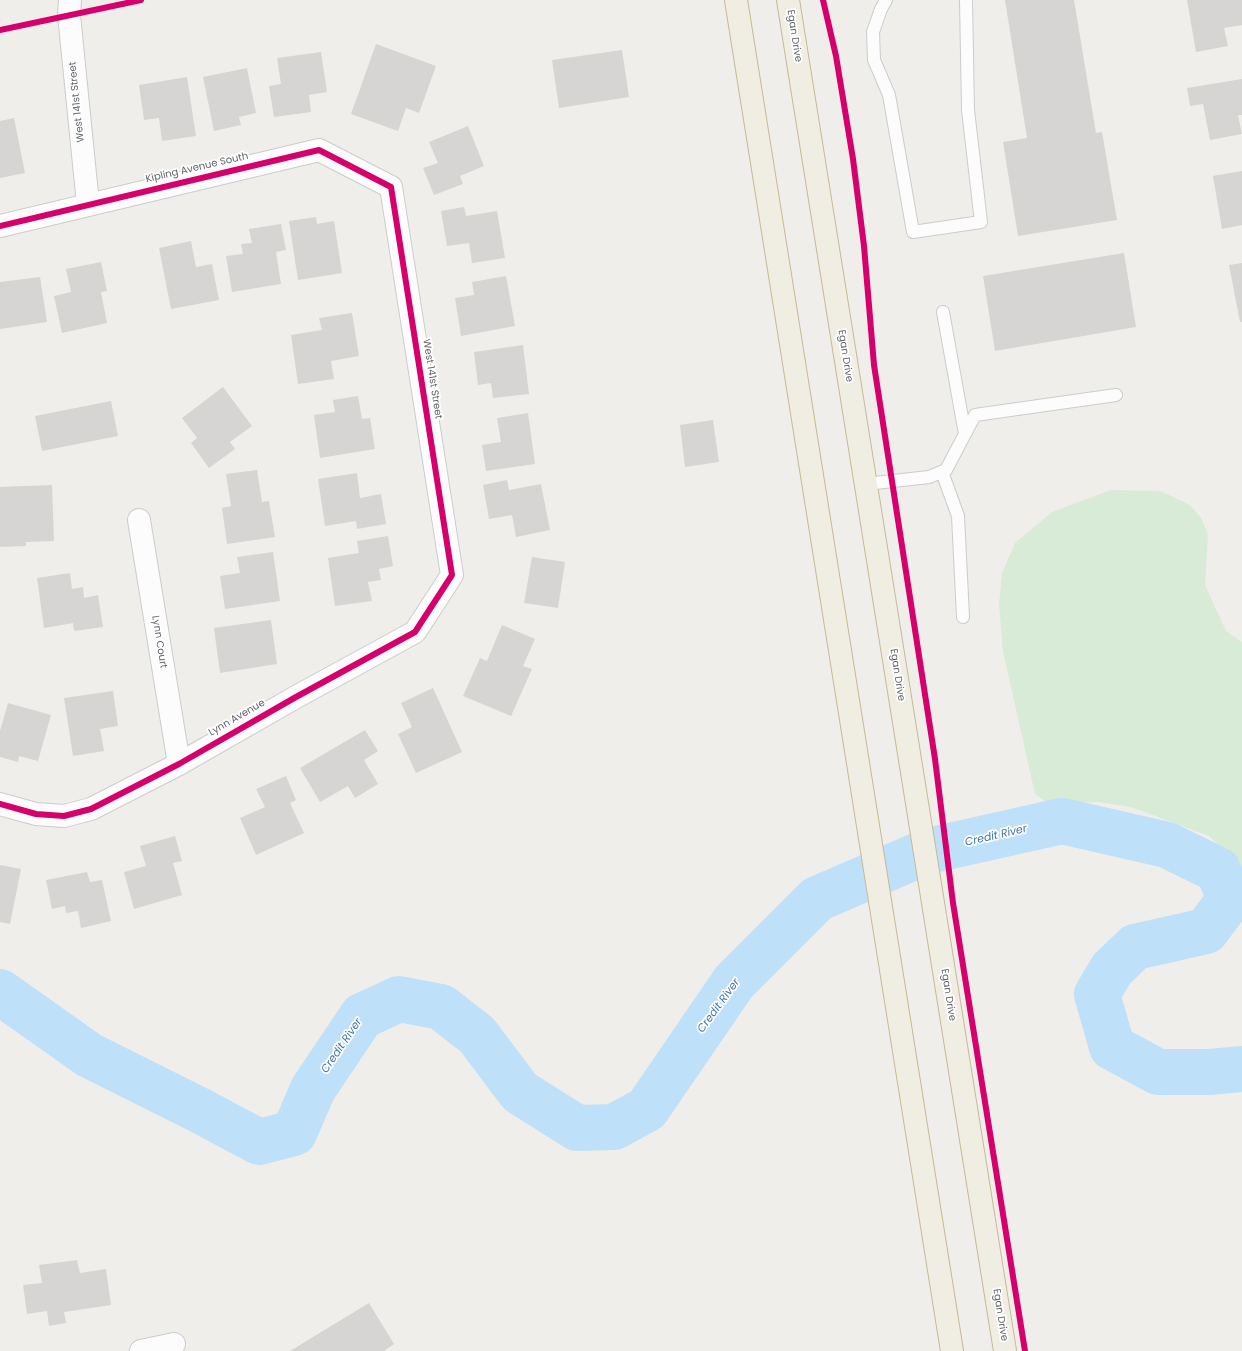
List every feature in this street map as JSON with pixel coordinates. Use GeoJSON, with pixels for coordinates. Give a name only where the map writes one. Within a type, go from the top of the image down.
{"type":"FeatureCollection","features":[{"type":"Feature","properties":{"kind":"highway"},"geometry":{"type":"LineString","coordinates":[[736,0],[952,1351]]}},
{"type":"Feature","properties":{"kind":"highway","name":"Egan Drive"},"geometry":{"type":"LineString","coordinates":[[788,0],[1005,1351]]}},
{"type":"Feature","properties":{"kind":"street","name":"West 141st Street"},"geometry":{"type":"LineString","coordinates":[[70,0],[69,15],[88,204]]}},
{"type":"Feature","properties":{"kind":"street","name":"Kipling Avenue South"},"geometry":{"type":"LineString","coordinates":[[0,226],[319,150],[391,187]]}},
{"type":"Feature","properties":{"kind":"street","name":"West 141st Street"},"geometry":{"type":"LineString","coordinates":[[391,187],[452,575]]}},
{"type":"Feature","properties":{"kind":"street","name":"Lynn Court"},"geometry":{"type":"LineString","coordinates":[[139,520],[178,764]]}},
{"type":"Feature","properties":{"kind":"street","name":"Lynn Avenue"},"geometry":{"type":"LineString","coordinates":[[0,804],[36,814],[64,816],[91,809],[178,764],[415,632],[452,575]]}},
{"type":"Feature","properties":{"kind":"street"},"geometry":{"type":"LineString","coordinates":[[141,1351],[174,1344]]}},
{"type":"Feature","properties":{"kind":"lane"},"geometry":{"type":"LineString","coordinates":[[886,0],[881,8],[873,32],[874,60],[889,95],[914,232],[981,222],[968,110],[966,0]]}},
{"type":"Feature","properties":{"kind":"lane"},"geometry":{"type":"LineString","coordinates":[[943,312],[965,434]]}},
{"type":"Feature","properties":{"kind":"lane"},"geometry":{"type":"LineString","coordinates":[[866,484],[929,477],[946,470],[975,415],[1116,395]]}},
{"type":"Feature","properties":{"kind":"lane"},"geometry":{"type":"LineString","coordinates":[[942,472],[958,516],[963,617]]}},
{"type":"Feature","properties":{"kind":"green space"},"geometry":{"type":"Polygon","coordinates":[[[1111,490],[1160,491],[1190,505],[1201,518],[1208,534],[1205,585],[1226,631],[1242,642],[1242,874],[1233,858],[1209,836],[1131,807],[1099,802],[1049,804],[1035,794],[1003,651],[999,605],[1002,573],[1015,543],[1052,512],[1111,490]]]}},
{"type":"Feature","properties":{"kind":"building"},"geometry":{"type":"Polygon","coordinates":[[[1005,0],[1074,0],[1096,133],[1102,132],[1117,220],[1018,236],[1003,142],[1027,138],[1005,0]]]}},
{"type":"Feature","properties":{"kind":"building"},"geometry":{"type":"Polygon","coordinates":[[[1187,0],[1242,0],[1242,25],[1224,28],[1228,46],[1196,52],[1187,0]]]}},
{"type":"Feature","properties":{"kind":"building"},"geometry":{"type":"Polygon","coordinates":[[[376,44],[436,66],[419,113],[406,108],[398,131],[351,114],[376,44]]]}},
{"type":"Feature","properties":{"kind":"building"},"geometry":{"type":"Polygon","coordinates":[[[622,50],[629,97],[559,108],[552,60],[622,50]]]}},
{"type":"Feature","properties":{"kind":"building"},"geometry":{"type":"Polygon","coordinates":[[[321,52],[327,92],[309,95],[311,112],[274,117],[269,86],[281,84],[277,58],[321,52]]]}},
{"type":"Feature","properties":{"kind":"building"},"geometry":{"type":"Polygon","coordinates":[[[247,68],[256,113],[239,117],[241,125],[214,131],[203,77],[247,68]]]}},
{"type":"Feature","properties":{"kind":"building"},"geometry":{"type":"Polygon","coordinates":[[[187,77],[196,136],[162,141],[159,118],[144,120],[139,85],[187,77]]]}},
{"type":"Feature","properties":{"kind":"building"},"geometry":{"type":"Polygon","coordinates":[[[1242,79],[1242,115],[1238,115],[1242,134],[1210,140],[1203,104],[1190,106],[1187,88],[1242,79]]]}},
{"type":"Feature","properties":{"kind":"building"},"geometry":{"type":"Polygon","coordinates":[[[14,118],[25,173],[0,178],[0,121],[14,118]]]}},
{"type":"Feature","properties":{"kind":"building"},"geometry":{"type":"Polygon","coordinates":[[[468,126],[484,166],[460,176],[463,184],[434,195],[423,168],[438,163],[429,142],[468,126]]]}},
{"type":"Feature","properties":{"kind":"building"},"geometry":{"type":"Polygon","coordinates":[[[1242,171],[1242,225],[1222,229],[1213,176],[1242,171]]]}},
{"type":"Feature","properties":{"kind":"building"},"geometry":{"type":"Polygon","coordinates":[[[464,207],[466,216],[497,211],[505,258],[472,263],[469,243],[447,246],[441,211],[464,207]]]}},
{"type":"Feature","properties":{"kind":"building"},"geometry":{"type":"Polygon","coordinates":[[[316,217],[317,224],[334,221],[342,273],[298,280],[289,221],[316,217]]]}},
{"type":"Feature","properties":{"kind":"building"},"geometry":{"type":"Polygon","coordinates":[[[281,224],[286,250],[276,252],[281,284],[232,292],[226,256],[243,254],[241,244],[252,243],[249,229],[281,224]]]}},
{"type":"Feature","properties":{"kind":"building"},"geometry":{"type":"Polygon","coordinates":[[[191,241],[196,267],[212,264],[219,300],[171,309],[159,248],[191,241]]]}},
{"type":"Feature","properties":{"kind":"building"},"geometry":{"type":"Polygon","coordinates":[[[1124,253],[1136,327],[995,351],[983,276],[1124,253]]]}},
{"type":"Feature","properties":{"kind":"building"},"geometry":{"type":"Polygon","coordinates":[[[101,262],[107,291],[101,292],[107,323],[62,333],[54,296],[71,292],[66,269],[101,262]]]}},
{"type":"Feature","properties":{"kind":"building"},"geometry":{"type":"Polygon","coordinates":[[[1242,263],[1242,322],[1240,322],[1229,265],[1242,263]]]}},
{"type":"Feature","properties":{"kind":"building"},"geometry":{"type":"Polygon","coordinates":[[[506,276],[515,326],[461,336],[455,298],[474,295],[472,282],[506,276]]]}},
{"type":"Feature","properties":{"kind":"building"},"geometry":{"type":"Polygon","coordinates":[[[40,277],[47,322],[0,329],[0,282],[40,277]]]}},
{"type":"Feature","properties":{"kind":"building"},"geometry":{"type":"Polygon","coordinates":[[[352,313],[359,356],[331,361],[334,379],[298,384],[291,335],[322,330],[319,318],[352,313]]]}},
{"type":"Feature","properties":{"kind":"building"},"geometry":{"type":"Polygon","coordinates":[[[523,345],[529,394],[493,398],[491,383],[478,385],[474,352],[523,345]]]}},
{"type":"Feature","properties":{"kind":"building"},"geometry":{"type":"Polygon","coordinates":[[[223,387],[252,426],[230,442],[235,449],[209,468],[191,443],[197,438],[182,418],[223,387]]]}},
{"type":"Feature","properties":{"kind":"building"},"geometry":{"type":"Polygon","coordinates":[[[358,396],[362,419],[370,418],[375,449],[320,458],[314,415],[335,412],[333,400],[358,396]]]}},
{"type":"Feature","properties":{"kind":"building"},"geometry":{"type":"Polygon","coordinates":[[[111,401],[118,436],[42,451],[35,416],[111,401]]]}},
{"type":"Feature","properties":{"kind":"building"},"geometry":{"type":"Polygon","coordinates":[[[528,413],[535,464],[486,471],[482,445],[501,442],[497,418],[528,413]]]}},
{"type":"Feature","properties":{"kind":"building"},"geometry":{"type":"Polygon","coordinates":[[[713,420],[719,462],[685,467],[680,425],[713,420]]]}},
{"type":"Feature","properties":{"kind":"building"},"geometry":{"type":"Polygon","coordinates":[[[257,470],[262,502],[269,501],[275,537],[227,544],[222,508],[231,506],[226,474],[257,470]]]}},
{"type":"Feature","properties":{"kind":"building"},"geometry":{"type":"Polygon","coordinates":[[[357,473],[360,498],[381,494],[386,524],[357,529],[356,521],[325,526],[318,479],[357,473]]]}},
{"type":"Feature","properties":{"kind":"building"},"geometry":{"type":"Polygon","coordinates":[[[507,480],[509,490],[541,484],[550,530],[516,537],[512,515],[489,519],[483,485],[507,480]]]}},
{"type":"Feature","properties":{"kind":"building"},"geometry":{"type":"Polygon","coordinates":[[[52,485],[54,541],[26,542],[26,546],[0,547],[0,487],[52,485]]]}},
{"type":"Feature","properties":{"kind":"building"},"geometry":{"type":"Polygon","coordinates":[[[388,536],[393,566],[379,569],[381,580],[368,582],[372,601],[335,606],[328,558],[359,553],[357,541],[388,536]]]}},
{"type":"Feature","properties":{"kind":"building"},"geometry":{"type":"Polygon","coordinates":[[[273,552],[280,601],[225,609],[220,576],[240,573],[237,557],[273,552]]]}},
{"type":"Feature","properties":{"kind":"building"},"geometry":{"type":"Polygon","coordinates":[[[532,557],[565,562],[558,608],[524,603],[532,557]]]}},
{"type":"Feature","properties":{"kind":"building"},"geometry":{"type":"Polygon","coordinates":[[[70,573],[72,589],[83,587],[84,598],[98,595],[103,627],[74,631],[73,623],[44,628],[37,578],[70,573]]]}},
{"type":"Feature","properties":{"kind":"building"},"geometry":{"type":"Polygon","coordinates":[[[271,620],[277,664],[220,673],[214,628],[271,620]]]}},
{"type":"Feature","properties":{"kind":"building"},"geometry":{"type":"Polygon","coordinates":[[[502,625],[535,639],[523,666],[532,669],[511,716],[463,696],[480,658],[487,661],[502,625]]]}},
{"type":"Feature","properties":{"kind":"building"},"geometry":{"type":"Polygon","coordinates":[[[433,688],[462,752],[416,773],[398,734],[412,727],[401,703],[433,688]]]}},
{"type":"Feature","properties":{"kind":"building"},"geometry":{"type":"Polygon","coordinates":[[[113,691],[118,726],[100,729],[104,751],[73,756],[64,698],[113,691]]]}},
{"type":"Feature","properties":{"kind":"building"},"geometry":{"type":"Polygon","coordinates":[[[8,703],[51,715],[38,761],[19,756],[18,762],[0,757],[0,731],[8,703]]]}},
{"type":"Feature","properties":{"kind":"building"},"geometry":{"type":"Polygon","coordinates":[[[365,730],[378,751],[364,760],[378,784],[355,798],[348,786],[320,802],[300,768],[365,730]]]}},
{"type":"Feature","properties":{"kind":"building"},"geometry":{"type":"Polygon","coordinates":[[[286,776],[296,800],[290,803],[304,833],[256,855],[240,818],[265,807],[256,789],[286,776]]]}},
{"type":"Feature","properties":{"kind":"building"},"geometry":{"type":"Polygon","coordinates":[[[175,836],[182,861],[173,863],[182,895],[134,909],[124,872],[146,866],[140,846],[175,836]]]}},
{"type":"Feature","properties":{"kind":"building"},"geometry":{"type":"Polygon","coordinates":[[[0,865],[21,869],[10,924],[0,922],[0,865]]]}},
{"type":"Feature","properties":{"kind":"building"},"geometry":{"type":"Polygon","coordinates":[[[87,872],[90,882],[102,880],[111,921],[81,928],[78,911],[66,913],[65,906],[52,909],[46,880],[87,872]]]}},
{"type":"Feature","properties":{"kind":"building"},"geometry":{"type":"Polygon","coordinates":[[[77,1260],[80,1273],[106,1269],[111,1305],[64,1312],[66,1323],[49,1326],[47,1311],[27,1314],[23,1285],[42,1283],[39,1265],[77,1260]]]}},
{"type":"Feature","properties":{"kind":"building"},"geometry":{"type":"Polygon","coordinates":[[[369,1303],[394,1344],[384,1351],[290,1351],[369,1303]]]}},
{"type":"Feature","properties":{"kind":"waterway","name":"Credit River"},"geometry":{"type":"LineString","coordinates":[[0,992],[89,1055],[259,1142],[294,1133],[313,1089],[362,1016],[399,999],[441,1007],[477,1035],[520,1092],[577,1128],[614,1127],[647,1109],[734,982],[817,899],[928,851],[1062,821],[1167,845],[1218,870],[1230,899],[1206,931],[1135,947],[1112,969],[1097,994],[1112,1047],[1158,1072],[1210,1072],[1242,1069]]}},
{"type":"Feature","properties":{"kind":"cycle path"},"geometry":{"type":"LineString","coordinates":[[0,30],[141,0]]}},
{"type":"Feature","properties":{"kind":"cycle path"},"geometry":{"type":"LineString","coordinates":[[823,0],[836,56],[853,159],[864,246],[874,365],[935,759],[953,903],[1025,1351]]}},
{"type":"Feature","properties":{"kind":"cycle path"},"geometry":{"type":"LineString","coordinates":[[0,226],[319,150],[391,187],[452,575],[415,632],[296,697],[179,764],[91,809],[64,816],[36,814],[0,804]]}}]}
